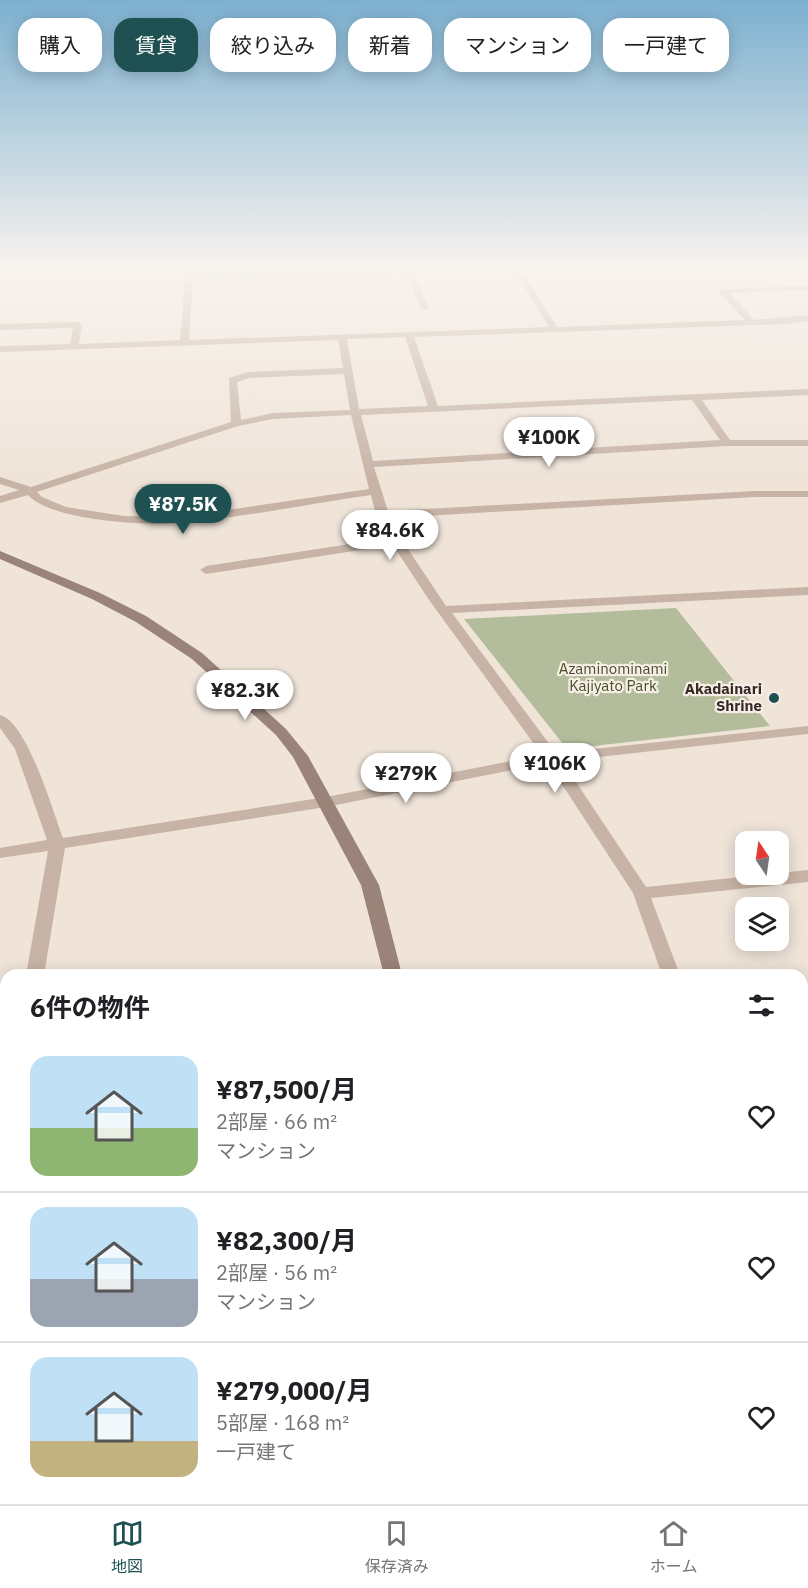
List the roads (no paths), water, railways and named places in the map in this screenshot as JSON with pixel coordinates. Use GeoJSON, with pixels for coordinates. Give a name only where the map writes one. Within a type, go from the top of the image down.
{"type":"FeatureCollection","features":[{"type":"Feature","properties":{"kind":"street"},"geometry":{"type":"LineString","coordinates":[[74,346],[76,338]]}},
{"type":"Feature","properties":{"kind":"street"},"geometry":{"type":"LineString","coordinates":[[0,350],[305,338]]}},
{"type":"Feature","properties":{"kind":"street"},"geometry":{"type":"LineString","coordinates":[[342,338],[355,412],[370,464],[375,492],[382,515],[395,541],[552,758],[640,893],[669,969]]}},
{"type":"Feature","properties":{"kind":"street"},"geometry":{"type":"LineString","coordinates":[[410,338],[434,408]]}},
{"type":"Feature","properties":{"kind":"street"},"geometry":{"type":"LineString","coordinates":[[236,424],[232,380],[249,375],[347,371]]}},
{"type":"Feature","properties":{"kind":"street"},"geometry":{"type":"LineString","coordinates":[[0,500],[236,424],[273,416],[808,392]]}},
{"type":"Feature","properties":{"kind":"street"},"geometry":{"type":"LineString","coordinates":[[695,397],[727,443]]}},
{"type":"Feature","properties":{"kind":"street"},"geometry":{"type":"LineString","coordinates":[[370,464],[727,443],[808,443]]}},
{"type":"Feature","properties":{"kind":"street"},"geometry":{"type":"LineString","coordinates":[[0,480],[30,490],[38,499],[63,510],[124,519],[180,520],[375,492]]}},
{"type":"Feature","properties":{"kind":"street"},"geometry":{"type":"LineString","coordinates":[[382,515],[755,494],[808,494]]}},
{"type":"Feature","properties":{"kind":"street"},"geometry":{"type":"LineString","coordinates":[[206,570],[395,541]]}},
{"type":"Feature","properties":{"kind":"street"},"geometry":{"type":"LineString","coordinates":[[0,555],[96,596],[141,619],[196,656],[281,732],[300,756],[370,885],[391,969]]}},
{"type":"Feature","properties":{"kind":"street"},"geometry":{"type":"LineString","coordinates":[[444,610],[808,591]]}},
{"type":"Feature","properties":{"kind":"street"},"geometry":{"type":"LineString","coordinates":[[0,719],[13,732],[22,749],[57,844],[36,969]]}},
{"type":"Feature","properties":{"kind":"street"},"geometry":{"type":"LineString","coordinates":[[0,853],[326,802],[552,758],[808,730]]}},
{"type":"Feature","properties":{"kind":"street"},"geometry":{"type":"LineString","coordinates":[[640,893],[808,876]]}},
{"type":"Feature","properties":{"kind":"place","name":"Akadainari Shrine"},"geometry":{"type":"Point","coordinates":[774,698]}},
{"type":"Feature","properties":{"kind":"park label","name":"Azaminominami Kajiyato Park"},"geometry":{"type":"Point","coordinates":[613,678]}}]}
